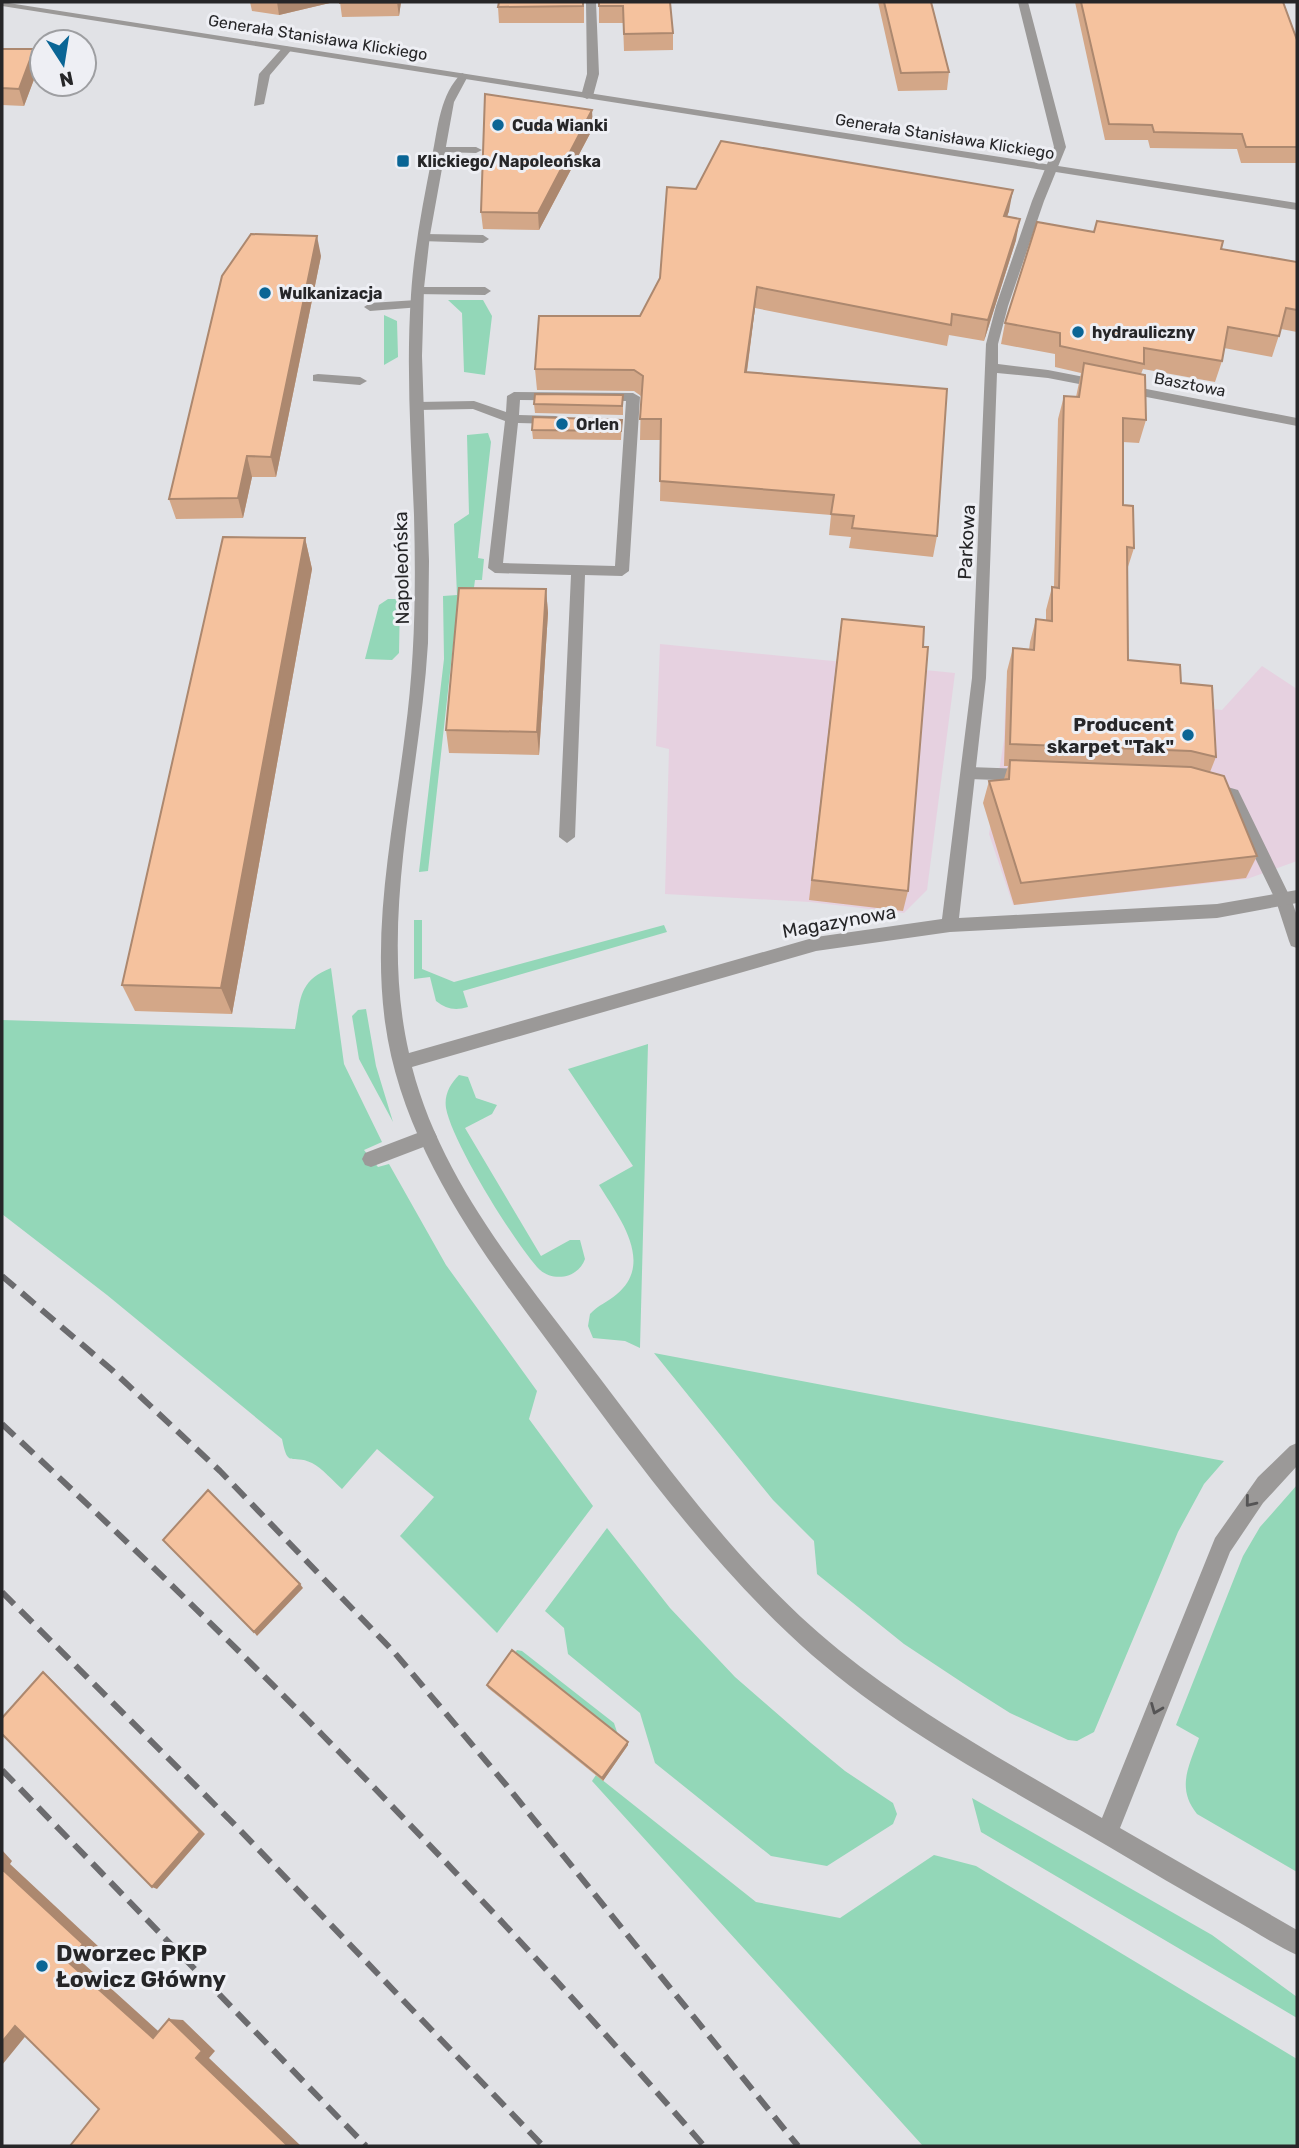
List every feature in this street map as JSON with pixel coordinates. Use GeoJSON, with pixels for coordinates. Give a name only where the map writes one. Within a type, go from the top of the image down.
{"type":"FeatureCollection","features":[{"type":"Feature","properties":{"kind":"street"},"geometry":{"type":"LineString","coordinates":[[587,96],[593,74],[591,2]]}},
{"type":"Feature","properties":{"kind":"street","name":"Parkowa"},"geometry":{"type":"LineString","coordinates":[[950,925],[979,678],[992,344],[1002,306],[1038,201],[1060,147],[1023,2]]}},
{"type":"Feature","properties":{"kind":"street","name":"Generała Stanisława Klickiego"},"geometry":{"type":"LineString","coordinates":[[2,3],[1297,207]]}},
{"type":"Feature","properties":{"kind":"street"},"geometry":{"type":"LineString","coordinates":[[258,104],[265,74],[288,48]]}},
{"type":"Feature","properties":{"kind":"street","name":"Napoleońska"},"geometry":{"type":"LineString","coordinates":[[462,76],[448,102],[417,297],[421,653],[388,921],[391,994],[402,1062],[428,1137],[445,1174],[471,1217],[542,1317],[692,1514],[725,1555],[763,1594],[845,1668],[906,1714],[967,1753],[1297,1943]]}},
{"type":"Feature","properties":{"kind":"street"},"geometry":{"type":"LineString","coordinates":[[440,149],[476,149]]}},
{"type":"Feature","properties":{"kind":"street"},"geometry":{"type":"LineString","coordinates":[[425,238],[483,239]]}},
{"type":"Feature","properties":{"kind":"street"},"geometry":{"type":"LineString","coordinates":[[370,307],[417,297],[485,291]]}},
{"type":"Feature","properties":{"kind":"street","name":"Basztowa"},"geometry":{"type":"LineString","coordinates":[[993,368],[1048,374],[1297,422]]}},
{"type":"Feature","properties":{"kind":"street"},"geometry":{"type":"LineString","coordinates":[[318,378],[360,381]]}},
{"type":"Feature","properties":{"kind":"street"},"geometry":{"type":"LineString","coordinates":[[514,396],[633,397],[625,421],[622,571],[495,568],[511,419],[514,396]]}},
{"type":"Feature","properties":{"kind":"street"},"geometry":{"type":"LineString","coordinates":[[418,406],[474,405],[511,419],[564,420]]}},
{"type":"Feature","properties":{"kind":"street"},"geometry":{"type":"LineString","coordinates":[[567,837],[578,570]]}},
{"type":"Feature","properties":{"kind":"street"},"geometry":{"type":"LineString","coordinates":[[969,774],[1046,776]]}},
{"type":"Feature","properties":{"kind":"street"},"geometry":{"type":"LineString","coordinates":[[1194,784],[1232,794],[1291,899],[1297,941]]}},
{"type":"Feature","properties":{"kind":"street","name":"Magazynowa"},"geometry":{"type":"LineString","coordinates":[[402,1062],[774,954],[864,936],[950,925],[1217,911],[1291,899]]}},
{"type":"Feature","properties":{"kind":"street"},"geometry":{"type":"LineString","coordinates":[[371,1159],[428,1137]]}},
{"type":"Feature","properties":{"kind":"street"},"geometry":{"type":"LineString","coordinates":[[1107,1833],[1222,1545],[1241,1514],[1264,1485],[1297,1453]]}},
{"type":"Feature","properties":{"kind":"shaded area"},"geometry":{"type":"Polygon","coordinates":[[[660,644],[955,673],[927,890],[904,913],[810,902],[665,894],[669,749],[656,746],[660,644]]]}},
{"type":"Feature","properties":{"kind":"shaded area"},"geometry":{"type":"Polygon","coordinates":[[[1262,666],[1297,689],[1297,861],[1247,879],[1013,905],[989,834],[1004,740],[1006,688],[1222,710],[1262,666]]]}},
{"type":"Feature","properties":{"kind":"green space"},"geometry":{"type":"Polygon","coordinates":[[[448,300],[483,300],[492,316],[485,375],[464,372],[462,313],[448,300]]]}},
{"type":"Feature","properties":{"kind":"green space"},"geometry":{"type":"Polygon","coordinates":[[[384,315],[397,321],[398,357],[384,365],[384,315]]]}},
{"type":"Feature","properties":{"kind":"green space"},"geometry":{"type":"Polygon","coordinates":[[[488,433],[491,442],[478,558],[484,559],[482,580],[475,580],[471,610],[457,610],[428,871],[419,872],[444,659],[443,596],[457,595],[454,524],[469,514],[467,435],[488,433]]]}},
{"type":"Feature","properties":{"kind":"green space"},"geometry":{"type":"Polygon","coordinates":[[[388,599],[400,599],[399,653],[392,660],[365,659],[379,605],[388,599]]]}},
{"type":"Feature","properties":{"kind":"green space"},"geometry":{"type":"Polygon","coordinates":[[[414,920],[422,920],[422,969],[454,982],[664,925],[667,932],[463,991],[468,1007],[455,1009],[436,1001],[430,977],[414,979],[414,920]]]}},
{"type":"Feature","properties":{"kind":"green space"},"geometry":{"type":"Polygon","coordinates":[[[331,968],[344,1064],[382,1142],[364,1150],[378,1167],[389,1164],[446,1265],[537,1391],[529,1419],[593,1506],[497,1633],[400,1536],[434,1497],[377,1449],[342,1489],[316,1465],[289,1458],[282,1439],[107,1295],[2,1214],[2,1020],[295,1029],[300,1000],[307,985],[320,973],[331,968]]]}},
{"type":"Feature","properties":{"kind":"green space"},"geometry":{"type":"Polygon","coordinates":[[[366,1009],[376,1066],[393,1122],[359,1059],[352,1016],[358,1010],[366,1009]]]}},
{"type":"Feature","properties":{"kind":"green space"},"geometry":{"type":"Polygon","coordinates":[[[648,1044],[640,1348],[625,1341],[593,1338],[588,1326],[590,1314],[617,1294],[628,1281],[633,1268],[629,1239],[599,1185],[633,1166],[568,1069],[648,1044]]]}},
{"type":"Feature","properties":{"kind":"green space"},"geometry":{"type":"Polygon","coordinates":[[[459,1075],[468,1077],[476,1098],[497,1105],[492,1114],[465,1128],[541,1256],[570,1240],[580,1240],[585,1259],[577,1271],[556,1277],[543,1272],[526,1254],[499,1214],[459,1143],[446,1108],[448,1090],[459,1075]]]}},
{"type":"Feature","properties":{"kind":"green space"},"geometry":{"type":"Polygon","coordinates":[[[654,1353],[1224,1461],[1204,1484],[1178,1532],[1094,1732],[1077,1741],[1068,1740],[1010,1713],[904,1644],[817,1574],[814,1541],[773,1500],[654,1353]]]}},
{"type":"Feature","properties":{"kind":"green space"},"geometry":{"type":"Polygon","coordinates":[[[1297,1485],[1297,1872],[1197,1814],[1187,1795],[1186,1777],[1199,1738],[1176,1725],[1243,1556],[1260,1527],[1297,1485]]]}},
{"type":"Feature","properties":{"kind":"green space"},"geometry":{"type":"Polygon","coordinates":[[[607,1528],[670,1608],[735,1677],[845,1771],[893,1803],[897,1814],[893,1824],[827,1866],[771,1856],[655,1763],[640,1713],[568,1654],[564,1628],[545,1611],[607,1528]]]}},
{"type":"Feature","properties":{"kind":"green space"},"geometry":{"type":"Polygon","coordinates":[[[517,1650],[522,1651],[614,1723],[619,1738],[514,1654],[517,1650]]]}},
{"type":"Feature","properties":{"kind":"green space"},"geometry":{"type":"Polygon","coordinates":[[[596,1775],[756,1902],[840,1918],[934,1855],[976,1866],[1297,2059],[1297,2146],[923,2146],[592,1781],[596,1775]]]}},
{"type":"Feature","properties":{"kind":"green space"},"geometry":{"type":"Polygon","coordinates":[[[972,1798],[1212,1935],[1297,1997],[1297,2018],[981,1832],[972,1798]]]}},
{"type":"Feature","properties":{"kind":"building"},"geometry":{"type":"Polygon","coordinates":[[[397,2],[397,3],[340,3],[397,2]]]}},
{"type":"Feature","properties":{"kind":"building"},"geometry":{"type":"Polygon","coordinates":[[[499,2],[583,2],[583,6],[498,7],[499,2]]]}},
{"type":"Feature","properties":{"kind":"building"},"geometry":{"type":"Polygon","coordinates":[[[599,2],[670,2],[673,33],[624,34],[623,6],[599,6],[599,2]]]}},
{"type":"Feature","properties":{"kind":"building"},"geometry":{"type":"Polygon","coordinates":[[[884,2],[931,2],[949,72],[901,73],[884,2]]]}},
{"type":"Feature","properties":{"kind":"building"},"geometry":{"type":"Polygon","coordinates":[[[1081,2],[1283,2],[1297,40],[1297,147],[1246,147],[1242,134],[1154,132],[1152,125],[1109,124],[1081,2]]]}},
{"type":"Feature","properties":{"kind":"building"},"geometry":{"type":"Polygon","coordinates":[[[2,49],[28,49],[28,65],[19,89],[2,88],[2,49]]]}},
{"type":"Feature","properties":{"kind":"building"},"geometry":{"type":"Polygon","coordinates":[[[485,94],[592,110],[538,213],[481,212],[485,94]]]}},
{"type":"Feature","properties":{"kind":"building"},"geometry":{"type":"Polygon","coordinates":[[[721,141],[1013,190],[1004,216],[1020,219],[988,320],[952,314],[951,325],[757,287],[745,372],[947,389],[937,536],[852,528],[854,516],[831,514],[834,495],[660,481],[661,419],[640,419],[643,376],[634,370],[535,369],[539,316],[640,316],[660,278],[667,187],[696,189],[721,141]]]}},
{"type":"Feature","properties":{"kind":"building"},"geometry":{"type":"Polygon","coordinates":[[[1097,221],[1223,241],[1221,249],[1297,262],[1297,310],[1286,308],[1279,336],[1228,327],[1222,361],[1144,348],[1144,364],[1060,346],[1060,333],[1005,323],[1037,222],[1094,232],[1097,221]]]}},
{"type":"Feature","properties":{"kind":"building"},"geometry":{"type":"Polygon","coordinates":[[[251,234],[317,236],[271,457],[247,456],[238,498],[169,499],[222,276],[251,234]]]}},
{"type":"Feature","properties":{"kind":"building"},"geometry":{"type":"Polygon","coordinates":[[[1084,363],[1145,375],[1146,420],[1123,418],[1123,505],[1133,506],[1134,548],[1127,547],[1128,660],[1180,665],[1181,683],[1212,686],[1216,757],[1191,751],[1010,744],[1013,648],[1034,650],[1036,619],[1052,621],[1052,587],[1059,588],[1064,396],[1079,397],[1084,363]]]}},
{"type":"Feature","properties":{"kind":"building"},"geometry":{"type":"Polygon","coordinates":[[[535,394],[623,395],[622,406],[534,404],[535,394]]]}},
{"type":"Feature","properties":{"kind":"building"},"geometry":{"type":"Polygon","coordinates":[[[533,417],[622,420],[621,431],[532,430],[533,417]]]}},
{"type":"Feature","properties":{"kind":"building"},"geometry":{"type":"Polygon","coordinates":[[[223,537],[305,538],[221,988],[122,985],[223,537]]]}},
{"type":"Feature","properties":{"kind":"building"},"geometry":{"type":"Polygon","coordinates":[[[459,588],[546,589],[537,732],[446,730],[459,588]]]}},
{"type":"Feature","properties":{"kind":"building"},"geometry":{"type":"Polygon","coordinates":[[[842,619],[924,627],[923,647],[928,647],[908,891],[812,880],[842,619]]]}},
{"type":"Feature","properties":{"kind":"building"},"geometry":{"type":"Polygon","coordinates":[[[1010,760],[1191,767],[1224,776],[1257,856],[1021,883],[989,781],[1009,779],[1010,760]]]}},
{"type":"Feature","properties":{"kind":"building"},"geometry":{"type":"Polygon","coordinates":[[[208,1490],[300,1584],[254,1632],[163,1540],[208,1490]]]}},
{"type":"Feature","properties":{"kind":"building"},"geometry":{"type":"Polygon","coordinates":[[[512,1650],[628,1742],[602,1778],[487,1685],[512,1650]]]}},
{"type":"Feature","properties":{"kind":"building"},"geometry":{"type":"Polygon","coordinates":[[[43,1672],[200,1832],[152,1887],[2,1734],[2,1718],[43,1672]]]}},
{"type":"Feature","properties":{"kind":"building"},"geometry":{"type":"Polygon","coordinates":[[[2,1869],[83,1944],[68,1962],[153,2038],[169,2019],[202,2051],[196,2058],[288,2146],[70,2146],[99,2109],[15,2026],[2,2042],[2,1869]]]}},
{"type":"Feature","properties":{"kind":"railway"},"geometry":{"type":"LineString","coordinates":[[2,1276],[112,1370],[220,1471],[394,1652],[507,1786],[798,2146]]}},
{"type":"Feature","properties":{"kind":"railway"},"geometry":{"type":"LineString","coordinates":[[2,1424],[274,1686],[450,1866],[704,2146]]}},
{"type":"Feature","properties":{"kind":"railway"},"geometry":{"type":"LineString","coordinates":[[2,1592],[236,1826],[543,2146]]}},
{"type":"Feature","properties":{"kind":"railway"},"geometry":{"type":"LineString","coordinates":[[2,1770],[366,2146]]}},
{"type":"Feature","properties":{"kind":"place","name":"Cuda Wianki"},"geometry":{"type":"Point","coordinates":[498,125]}},
{"type":"Feature","properties":{"kind":"place","name":"Klickiego/Napoleońska"},"geometry":{"type":"Point","coordinates":[403,161]}},
{"type":"Feature","properties":{"kind":"place","name":"Wulkanizacja"},"geometry":{"type":"Point","coordinates":[265,293]}},
{"type":"Feature","properties":{"kind":"place","name":"hydrauliczny"},"geometry":{"type":"Point","coordinates":[1078,332]}},
{"type":"Feature","properties":{"kind":"place","name":"Orlen"},"geometry":{"type":"Point","coordinates":[562,424]}},
{"type":"Feature","properties":{"kind":"place","name":"Producent skarpet \"Tak\""},"geometry":{"type":"Point","coordinates":[1188,735]}},
{"type":"Feature","properties":{"kind":"place","name":"Dworzec PKP Łowicz Główny"},"geometry":{"type":"Point","coordinates":[42,1966]}}]}
